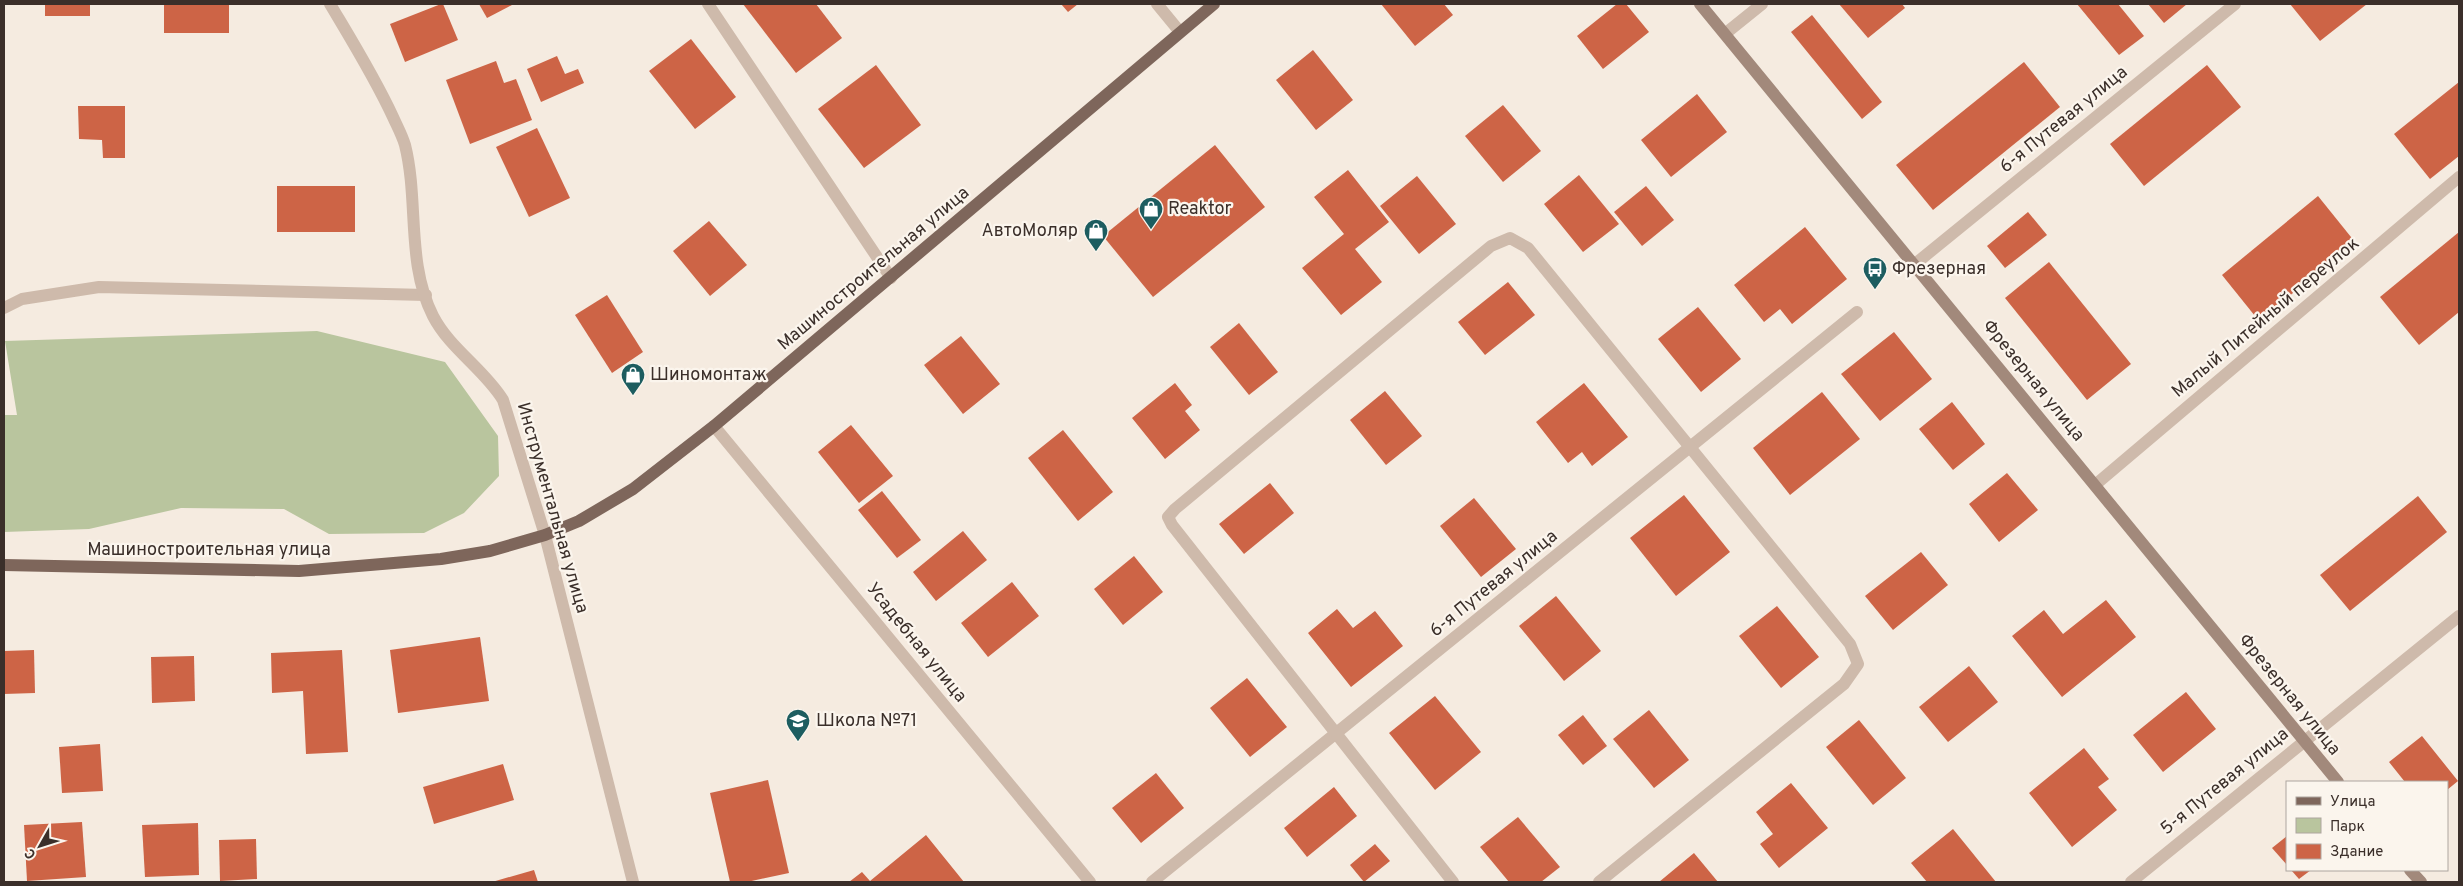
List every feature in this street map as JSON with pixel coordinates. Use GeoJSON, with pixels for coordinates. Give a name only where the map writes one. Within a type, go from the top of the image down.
{"type":"FeatureCollection","features":[{"type":"Feature","properties":{"kind":"main road","name":"Машиностроительная улица"},"geometry":{"type":"LineString","coordinates":[[4,565],[299,571],[441,559],[490,552],[545,535],[579,521],[633,489],[714,426],[1214,4]]}},
{"type":"Feature","properties":{"kind":"main road","name":"Фрезерная улица"},"geometry":{"type":"LineString","coordinates":[[1700,4],[2337,781]]}},
{"type":"Feature","properties":{"kind":"main road"},"geometry":{"type":"LineString","coordinates":[[2411,871],[2421,882]]}},
{"type":"Feature","properties":{"kind":"street","name":"Инструментальная улица"},"geometry":{"type":"LineString","coordinates":[[330,4],[383,94],[404,143],[412,183],[413,231],[420,278],[433,316],[456,348],[492,382],[503,400],[545,535],[632,882]]}},
{"type":"Feature","properties":{"kind":"street"},"geometry":{"type":"LineString","coordinates":[[708,4],[891,278]]}},
{"type":"Feature","properties":{"kind":"street"},"geometry":{"type":"LineString","coordinates":[[1156,4],[1180,32]]}},
{"type":"Feature","properties":{"kind":"street"},"geometry":{"type":"LineString","coordinates":[[1726,34],[1762,4]]}},
{"type":"Feature","properties":{"kind":"street","name":"6-я Путевая улица"},"geometry":{"type":"LineString","coordinates":[[1915,264],[2235,4]]}},
{"type":"Feature","properties":{"kind":"street","name":"Малый Литейный переулок"},"geometry":{"type":"LineString","coordinates":[[2095,485],[2459,177]]}},
{"type":"Feature","properties":{"kind":"street"},"geometry":{"type":"LineString","coordinates":[[1453,882],[1172,525],[1168,516],[1175,508],[1491,246],[1510,238],[1528,248],[1691,446],[1850,644],[1858,664],[1844,684],[1599,882]]}},
{"type":"Feature","properties":{"kind":"street"},"geometry":{"type":"LineString","coordinates":[[4,308],[22,299],[99,286],[426,296]]}},
{"type":"Feature","properties":{"kind":"street","name":"6-я Путевая улица"},"geometry":{"type":"LineString","coordinates":[[1152,882],[1337,735],[1857,312]]}},
{"type":"Feature","properties":{"kind":"street","name":"Усадебная улица"},"geometry":{"type":"LineString","coordinates":[[714,426],[1090,882]]}},
{"type":"Feature","properties":{"kind":"street","name":"5-я Путевая улица"},"geometry":{"type":"LineString","coordinates":[[2131,882],[2459,616]]}},
{"type":"Feature","properties":{"kind":"green space"},"geometry":{"type":"Polygon","coordinates":[[[317,331],[445,362],[498,436],[499,476],[464,513],[424,533],[329,534],[284,509],[181,508],[89,529],[4,532],[4,415],[17,415],[5,341],[317,331]]]}},
{"type":"Feature","properties":{"kind":"building"},"geometry":{"type":"Polygon","coordinates":[[[45,4],[90,4],[90,16],[45,16],[45,4]]]}},
{"type":"Feature","properties":{"kind":"building"},"geometry":{"type":"Polygon","coordinates":[[[164,4],[229,4],[229,33],[164,33],[164,4]]]}},
{"type":"Feature","properties":{"kind":"building"},"geometry":{"type":"Polygon","coordinates":[[[443,4],[458,40],[405,62],[390,24],[443,4]]]}},
{"type":"Feature","properties":{"kind":"building"},"geometry":{"type":"Polygon","coordinates":[[[479,4],[514,4],[487,18],[479,4]]]}},
{"type":"Feature","properties":{"kind":"building"},"geometry":{"type":"Polygon","coordinates":[[[743,4],[816,4],[842,38],[796,73],[743,4]]]}},
{"type":"Feature","properties":{"kind":"building"},"geometry":{"type":"Polygon","coordinates":[[[1061,4],[1078,4],[1068,12],[1061,4]]]}},
{"type":"Feature","properties":{"kind":"building"},"geometry":{"type":"Polygon","coordinates":[[[1381,4],[1444,4],[1453,15],[1415,46],[1381,4]]]}},
{"type":"Feature","properties":{"kind":"building"},"geometry":{"type":"Polygon","coordinates":[[[1617,4],[1626,4],[1649,32],[1603,69],[1577,36],[1617,4]]]}},
{"type":"Feature","properties":{"kind":"building"},"geometry":{"type":"Polygon","coordinates":[[[1839,4],[1902,4],[1905,8],[1868,38],[1839,4]]]}},
{"type":"Feature","properties":{"kind":"building"},"geometry":{"type":"Polygon","coordinates":[[[2077,4],[2118,4],[2144,36],[2119,55],[2077,4]]]}},
{"type":"Feature","properties":{"kind":"building"},"geometry":{"type":"Polygon","coordinates":[[[2148,4],[2187,4],[2164,23],[2148,4]]]}},
{"type":"Feature","properties":{"kind":"building"},"geometry":{"type":"Polygon","coordinates":[[[2290,4],[2367,4],[2320,41],[2290,4]]]}},
{"type":"Feature","properties":{"kind":"building"},"geometry":{"type":"Polygon","coordinates":[[[1812,15],[1882,102],[1862,119],[1791,32],[1812,15]]]}},
{"type":"Feature","properties":{"kind":"building"},"geometry":{"type":"Polygon","coordinates":[[[691,39],[736,97],[695,129],[649,71],[691,39]]]}},
{"type":"Feature","properties":{"kind":"building"},"geometry":{"type":"Polygon","coordinates":[[[1313,50],[1353,100],[1316,130],[1276,80],[1313,50]]]}},
{"type":"Feature","properties":{"kind":"building"},"geometry":{"type":"Polygon","coordinates":[[[557,56],[565,74],[578,69],[584,83],[541,102],[527,69],[557,56]]]}},
{"type":"Feature","properties":{"kind":"building"},"geometry":{"type":"Polygon","coordinates":[[[496,61],[504,83],[516,79],[532,120],[470,144],[446,80],[496,61]]]}},
{"type":"Feature","properties":{"kind":"building"},"geometry":{"type":"Polygon","coordinates":[[[2024,62],[2060,107],[1933,210],[1896,165],[2024,62]]]}},
{"type":"Feature","properties":{"kind":"building"},"geometry":{"type":"Polygon","coordinates":[[[876,65],[921,125],[864,168],[818,109],[876,65]]]}},
{"type":"Feature","properties":{"kind":"building"},"geometry":{"type":"Polygon","coordinates":[[[2207,65],[2241,107],[2144,186],[2110,144],[2207,65]]]}},
{"type":"Feature","properties":{"kind":"building"},"geometry":{"type":"Polygon","coordinates":[[[2459,82],[2459,156],[2430,179],[2394,134],[2459,82]]]}},
{"type":"Feature","properties":{"kind":"building"},"geometry":{"type":"Polygon","coordinates":[[[1697,94],[1727,132],[1671,177],[1641,140],[1697,94]]]}},
{"type":"Feature","properties":{"kind":"building"},"geometry":{"type":"Polygon","coordinates":[[[1503,105],[1541,151],[1503,182],[1465,136],[1503,105]]]}},
{"type":"Feature","properties":{"kind":"building"},"geometry":{"type":"Polygon","coordinates":[[[78,106],[125,106],[125,158],[103,158],[102,140],[79,139],[78,106]]]}},
{"type":"Feature","properties":{"kind":"building"},"geometry":{"type":"Polygon","coordinates":[[[537,128],[570,198],[529,217],[496,147],[537,128]]]}},
{"type":"Feature","properties":{"kind":"building"},"geometry":{"type":"Polygon","coordinates":[[[1215,145],[1265,207],[1153,297],[1103,236],[1215,145]]]}},
{"type":"Feature","properties":{"kind":"building"},"geometry":{"type":"Polygon","coordinates":[[[1348,170],[1389,222],[1355,249],[1382,282],[1341,315],[1302,268],[1344,234],[1314,197],[1348,170]]]}},
{"type":"Feature","properties":{"kind":"building"},"geometry":{"type":"Polygon","coordinates":[[[1579,175],[1619,224],[1583,252],[1544,204],[1579,175]]]}},
{"type":"Feature","properties":{"kind":"building"},"geometry":{"type":"Polygon","coordinates":[[[1417,176],[1456,224],[1419,254],[1380,206],[1417,176]]]}},
{"type":"Feature","properties":{"kind":"building"},"geometry":{"type":"Polygon","coordinates":[[[277,186],[355,186],[355,232],[277,232],[277,186]]]}},
{"type":"Feature","properties":{"kind":"building"},"geometry":{"type":"Polygon","coordinates":[[[1646,186],[1674,220],[1642,246],[1614,212],[1646,186]]]}},
{"type":"Feature","properties":{"kind":"building"},"geometry":{"type":"Polygon","coordinates":[[[2318,196],[2355,242],[2259,321],[2222,275],[2318,196]]]}},
{"type":"Feature","properties":{"kind":"building"},"geometry":{"type":"Polygon","coordinates":[[[2028,212],[2047,235],[2005,268],[1987,246],[2028,212]]]}},
{"type":"Feature","properties":{"kind":"building"},"geometry":{"type":"Polygon","coordinates":[[[709,221],[747,265],[710,296],[673,251],[709,221]]]}},
{"type":"Feature","properties":{"kind":"building"},"geometry":{"type":"Polygon","coordinates":[[[1805,227],[1847,279],[1792,324],[1780,309],[1764,322],[1734,285],[1805,227]]]}},
{"type":"Feature","properties":{"kind":"building"},"geometry":{"type":"Polygon","coordinates":[[[2459,232],[2459,312],[2419,345],[2380,297],[2459,232]]]}},
{"type":"Feature","properties":{"kind":"building"},"geometry":{"type":"Polygon","coordinates":[[[2049,262],[2131,364],[2087,400],[2005,298],[2049,262]]]}},
{"type":"Feature","properties":{"kind":"building"},"geometry":{"type":"Polygon","coordinates":[[[1508,282],[1535,315],[1485,355],[1458,322],[1508,282]]]}},
{"type":"Feature","properties":{"kind":"building"},"geometry":{"type":"Polygon","coordinates":[[[607,295],[643,352],[612,373],[575,315],[607,295]]]}},
{"type":"Feature","properties":{"kind":"building"},"geometry":{"type":"Polygon","coordinates":[[[1698,307],[1741,359],[1701,392],[1658,339],[1698,307]]]}},
{"type":"Feature","properties":{"kind":"building"},"geometry":{"type":"Polygon","coordinates":[[[1239,323],[1278,372],[1249,395],[1210,347],[1239,323]]]}},
{"type":"Feature","properties":{"kind":"building"},"geometry":{"type":"Polygon","coordinates":[[[1894,332],[1932,379],[1880,421],[1841,374],[1894,332]]]}},
{"type":"Feature","properties":{"kind":"building"},"geometry":{"type":"Polygon","coordinates":[[[961,336],[1000,384],[963,414],[924,365],[961,336]]]}},
{"type":"Feature","properties":{"kind":"building"},"geometry":{"type":"Polygon","coordinates":[[[1175,383],[1192,405],[1185,411],[1200,430],[1165,459],[1132,418],[1175,383]]]}},
{"type":"Feature","properties":{"kind":"building"},"geometry":{"type":"Polygon","coordinates":[[[1584,383],[1628,437],[1592,466],[1582,452],[1568,463],[1536,422],[1584,383]]]}},
{"type":"Feature","properties":{"kind":"building"},"geometry":{"type":"Polygon","coordinates":[[[1385,391],[1422,436],[1386,465],[1350,420],[1385,391]]]}},
{"type":"Feature","properties":{"kind":"building"},"geometry":{"type":"Polygon","coordinates":[[[1822,392],[1860,439],[1790,495],[1753,448],[1822,392]]]}},
{"type":"Feature","properties":{"kind":"building"},"geometry":{"type":"Polygon","coordinates":[[[1952,402],[1985,444],[1953,470],[1919,429],[1952,402]]]}},
{"type":"Feature","properties":{"kind":"building"},"geometry":{"type":"Polygon","coordinates":[[[851,425],[893,476],[859,503],[818,452],[851,425]]]}},
{"type":"Feature","properties":{"kind":"building"},"geometry":{"type":"Polygon","coordinates":[[[1063,430],[1113,492],[1078,521],[1028,458],[1063,430]]]}},
{"type":"Feature","properties":{"kind":"building"},"geometry":{"type":"Polygon","coordinates":[[[2007,473],[2038,510],[1999,542],[1969,504],[2007,473]]]}},
{"type":"Feature","properties":{"kind":"building"},"geometry":{"type":"Polygon","coordinates":[[[1270,483],[1294,513],[1244,554],[1219,524],[1270,483]]]}},
{"type":"Feature","properties":{"kind":"building"},"geometry":{"type":"Polygon","coordinates":[[[882,491],[921,540],[897,558],[858,510],[882,491]]]}},
{"type":"Feature","properties":{"kind":"building"},"geometry":{"type":"Polygon","coordinates":[[[1684,495],[1730,552],[1676,596],[1630,538],[1684,495]]]}},
{"type":"Feature","properties":{"kind":"building"},"geometry":{"type":"Polygon","coordinates":[[[2418,496],[2447,532],[2350,611],[2320,575],[2418,496]]]}},
{"type":"Feature","properties":{"kind":"building"},"geometry":{"type":"Polygon","coordinates":[[[1474,498],[1516,549],[1481,577],[1440,526],[1474,498]]]}},
{"type":"Feature","properties":{"kind":"building"},"geometry":{"type":"Polygon","coordinates":[[[963,531],[987,560],[936,601],[913,572],[963,531]]]}},
{"type":"Feature","properties":{"kind":"building"},"geometry":{"type":"Polygon","coordinates":[[[1921,552],[1948,585],[1893,630],[1865,596],[1921,552]]]}},
{"type":"Feature","properties":{"kind":"building"},"geometry":{"type":"Polygon","coordinates":[[[1134,556],[1163,592],[1123,625],[1094,589],[1134,556]]]}},
{"type":"Feature","properties":{"kind":"building"},"geometry":{"type":"Polygon","coordinates":[[[1012,582],[1039,616],[988,657],[961,623],[1012,582]]]}},
{"type":"Feature","properties":{"kind":"building"},"geometry":{"type":"Polygon","coordinates":[[[1556,596],[1601,651],[1564,681],[1519,626],[1556,596]]]}},
{"type":"Feature","properties":{"kind":"building"},"geometry":{"type":"Polygon","coordinates":[[[2106,600],[2136,637],[2062,697],[2012,636],[2044,610],[2063,634],[2106,600]]]}},
{"type":"Feature","properties":{"kind":"building"},"geometry":{"type":"Polygon","coordinates":[[[1777,606],[1819,657],[1781,688],[1739,636],[1777,606]]]}},
{"type":"Feature","properties":{"kind":"building"},"geometry":{"type":"Polygon","coordinates":[[[1337,609],[1353,628],[1375,611],[1403,646],[1351,687],[1308,633],[1337,609]]]}},
{"type":"Feature","properties":{"kind":"building"},"geometry":{"type":"Polygon","coordinates":[[[480,637],[489,701],[398,713],[390,650],[480,637]]]}},
{"type":"Feature","properties":{"kind":"building"},"geometry":{"type":"Polygon","coordinates":[[[34,650],[35,693],[4,694],[4,651],[34,650]]]}},
{"type":"Feature","properties":{"kind":"building"},"geometry":{"type":"Polygon","coordinates":[[[342,650],[348,752],[306,754],[303,691],[272,693],[271,653],[342,650]]]}},
{"type":"Feature","properties":{"kind":"building"},"geometry":{"type":"Polygon","coordinates":[[[194,656],[195,701],[152,703],[151,657],[194,656]]]}},
{"type":"Feature","properties":{"kind":"building"},"geometry":{"type":"Polygon","coordinates":[[[1969,666],[1998,702],[1948,742],[1919,707],[1969,666]]]}},
{"type":"Feature","properties":{"kind":"building"},"geometry":{"type":"Polygon","coordinates":[[[1247,678],[1287,727],[1250,757],[1210,708],[1247,678]]]}},
{"type":"Feature","properties":{"kind":"building"},"geometry":{"type":"Polygon","coordinates":[[[2186,692],[2216,729],[2163,772],[2133,735],[2186,692]]]}},
{"type":"Feature","properties":{"kind":"building"},"geometry":{"type":"Polygon","coordinates":[[[1435,696],[1481,752],[1435,790],[1389,733],[1435,696]]]}},
{"type":"Feature","properties":{"kind":"building"},"geometry":{"type":"Polygon","coordinates":[[[1649,710],[1689,760],[1654,788],[1613,739],[1649,710]]]}},
{"type":"Feature","properties":{"kind":"building"},"geometry":{"type":"Polygon","coordinates":[[[1583,715],[1607,746],[1583,765],[1558,735],[1583,715]]]}},
{"type":"Feature","properties":{"kind":"building"},"geometry":{"type":"Polygon","coordinates":[[[1859,720],[1906,778],[1873,805],[1826,747],[1859,720]]]}},
{"type":"Feature","properties":{"kind":"building"},"geometry":{"type":"Polygon","coordinates":[[[2422,736],[2458,781],[2448,789],[2448,781],[2404,781],[2389,762],[2422,736]]]}},
{"type":"Feature","properties":{"kind":"building"},"geometry":{"type":"Polygon","coordinates":[[[100,744],[103,791],[62,793],[59,747],[100,744]]]}},
{"type":"Feature","properties":{"kind":"building"},"geometry":{"type":"Polygon","coordinates":[[[2084,748],[2109,779],[2098,787],[2117,810],[2072,847],[2029,793],[2084,748]]]}},
{"type":"Feature","properties":{"kind":"building"},"geometry":{"type":"Polygon","coordinates":[[[503,764],[514,800],[434,824],[423,787],[503,764]]]}},
{"type":"Feature","properties":{"kind":"building"},"geometry":{"type":"Polygon","coordinates":[[[1156,773],[1184,808],[1141,843],[1112,808],[1156,773]]]}},
{"type":"Feature","properties":{"kind":"building"},"geometry":{"type":"Polygon","coordinates":[[[768,780],[789,873],[747,882],[730,882],[710,793],[768,780]]]}},
{"type":"Feature","properties":{"kind":"building"},"geometry":{"type":"Polygon","coordinates":[[[1791,783],[1828,828],[1779,868],[1760,844],[1773,834],[1756,812],[1791,783]]]}},
{"type":"Feature","properties":{"kind":"building"},"geometry":{"type":"Polygon","coordinates":[[[1334,787],[1357,816],[1307,857],[1284,828],[1334,787]]]}},
{"type":"Feature","properties":{"kind":"building"},"geometry":{"type":"Polygon","coordinates":[[[1518,817],[1560,867],[1541,882],[1509,882],[1480,847],[1518,817]]]}},
{"type":"Feature","properties":{"kind":"building"},"geometry":{"type":"Polygon","coordinates":[[[82,822],[86,877],[27,881],[24,825],[82,822]]]}},
{"type":"Feature","properties":{"kind":"building"},"geometry":{"type":"Polygon","coordinates":[[[198,823],[199,875],[145,877],[142,825],[198,823]]]}},
{"type":"Feature","properties":{"kind":"building"},"geometry":{"type":"Polygon","coordinates":[[[1953,829],[1996,882],[1927,882],[1911,863],[1953,829]]]}},
{"type":"Feature","properties":{"kind":"building"},"geometry":{"type":"Polygon","coordinates":[[[926,835],[964,882],[849,882],[862,872],[870,881],[926,835]]]}},
{"type":"Feature","properties":{"kind":"building"},"geometry":{"type":"Polygon","coordinates":[[[2286,837],[2286,864],[2272,848],[2286,837]]]}},
{"type":"Feature","properties":{"kind":"building"},"geometry":{"type":"Polygon","coordinates":[[[256,839],[257,879],[220,881],[219,840],[256,839]]]}},
{"type":"Feature","properties":{"kind":"building"},"geometry":{"type":"Polygon","coordinates":[[[1375,844],[1390,861],[1364,882],[1350,865],[1375,844]]]}},
{"type":"Feature","properties":{"kind":"building"},"geometry":{"type":"Polygon","coordinates":[[[1694,853],[1718,882],[1659,882],[1694,853]]]}},
{"type":"Feature","properties":{"kind":"building"},"geometry":{"type":"Polygon","coordinates":[[[534,870],[538,882],[492,882],[534,870]]]}},
{"type":"Feature","properties":{"kind":"building"},"geometry":{"type":"Polygon","coordinates":[[[2292,871],[2310,871],[2299,879],[2292,871]]]}},
{"type":"Feature","properties":{"kind":"place","name":"Reaktor"},"geometry":{"type":"Point","coordinates":[1151,230]}},
{"type":"Feature","properties":{"kind":"place","name":"АвтоМоляр"},"geometry":{"type":"Point","coordinates":[1096,252]}},
{"type":"Feature","properties":{"kind":"place","name":"Фрезерная"},"geometry":{"type":"Point","coordinates":[1875,290]}},
{"type":"Feature","properties":{"kind":"place","name":"Шиномонтаж"},"geometry":{"type":"Point","coordinates":[633,396]}},
{"type":"Feature","properties":{"kind":"place","name":"Школа №71"},"geometry":{"type":"Point","coordinates":[798,742]}}]}
